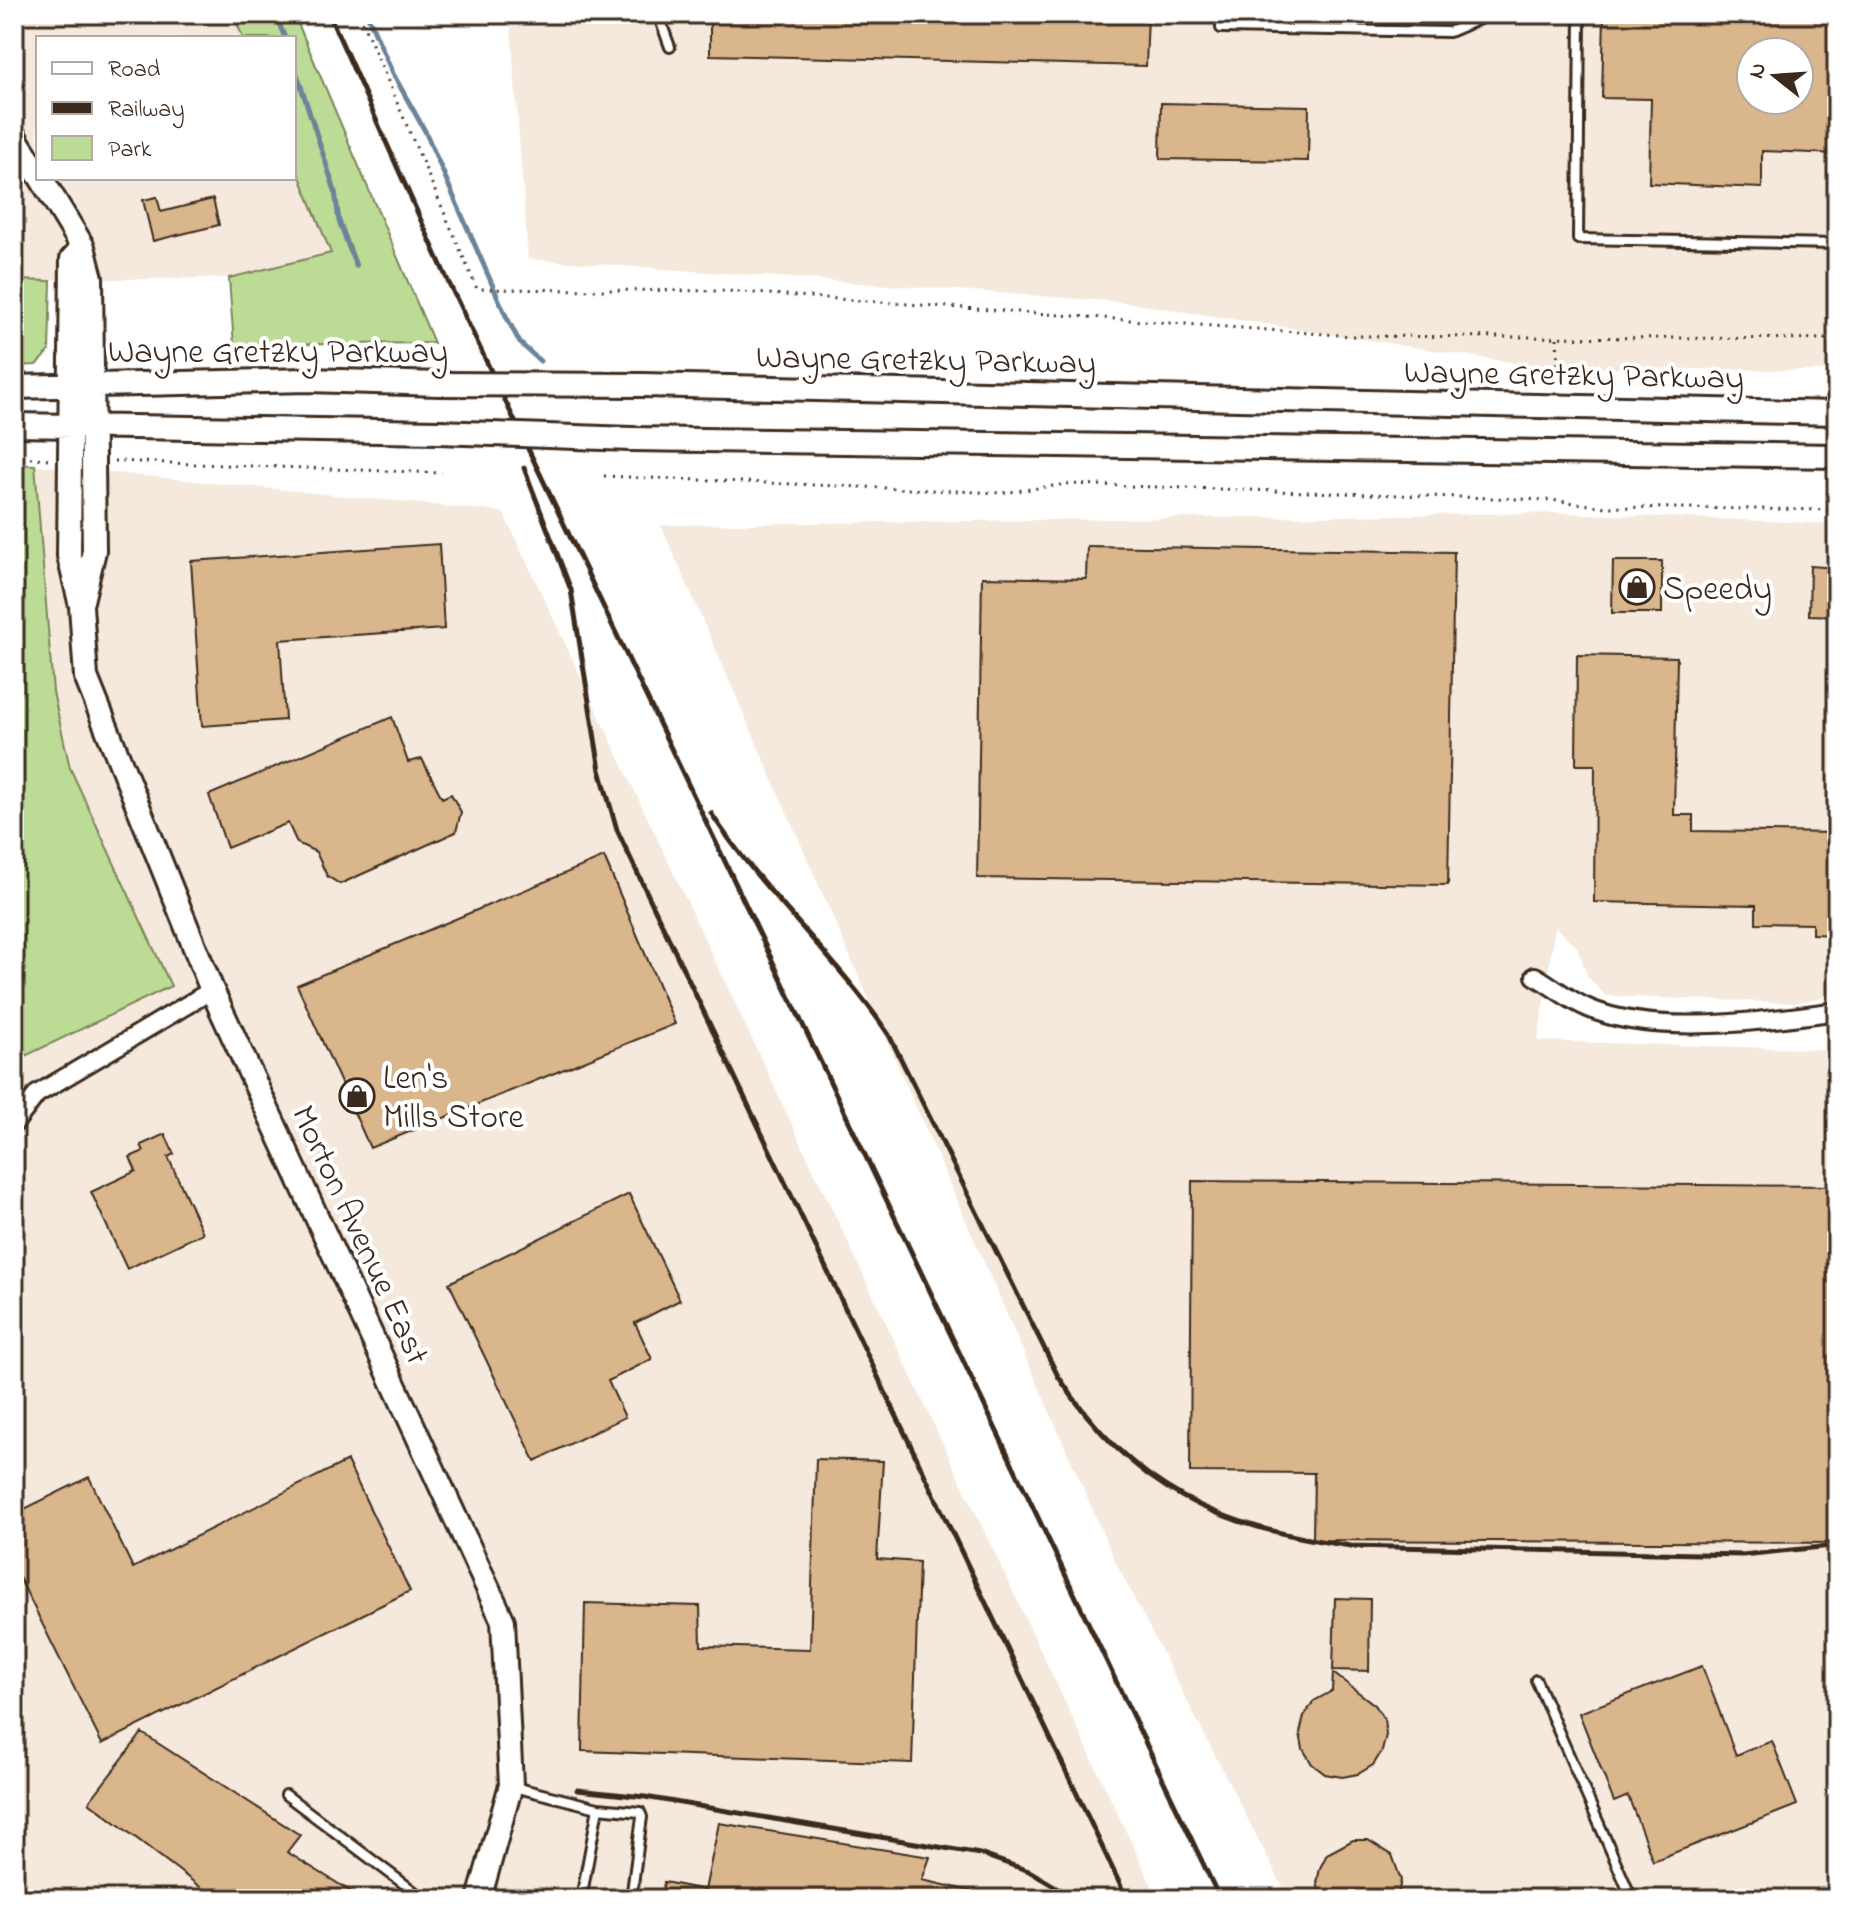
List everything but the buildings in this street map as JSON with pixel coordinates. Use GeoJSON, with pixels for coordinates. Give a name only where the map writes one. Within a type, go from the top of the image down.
{"type":"FeatureCollection","features":[{"type":"Feature","properties":{"kind":"main road"},"geometry":{"type":"LineString","coordinates":[[14,136],[36,171]]}},
{"type":"Feature","properties":{"kind":"main road","name":"Morton Avenue East"},"geometry":{"type":"LineString","coordinates":[[41,180],[83,247],[72,259],[84,385],[83,460],[94,551],[81,606],[86,677],[212,990],[503,1621],[511,1785],[479,1899]]}},
{"type":"Feature","properties":{"kind":"main road","name":"Wayne Gretzky Parkway"},"geometry":{"type":"LineString","coordinates":[[14,387],[308,380],[1837,413]]}},
{"type":"Feature","properties":{"kind":"main road"},"geometry":{"type":"LineString","coordinates":[[14,425],[439,432],[631,439],[1837,456]]}},
{"type":"Feature","properties":{"kind":"street"},"geometry":{"type":"LineString","coordinates":[[1535,976],[1589,1008],[1657,1023],[1755,1022],[1837,1011]]}},
{"type":"Feature","properties":{"kind":"street"},"geometry":{"type":"LineString","coordinates":[[14,1124],[37,1094],[212,990]]}},
{"type":"Feature","properties":{"kind":"lane"},"geometry":{"type":"LineString","coordinates":[[658,14],[670,47]]}},
{"type":"Feature","properties":{"kind":"lane"},"geometry":{"type":"LineString","coordinates":[[1221,14],[1221,28],[1449,32],[1491,14]]}},
{"type":"Feature","properties":{"kind":"lane"},"geometry":{"type":"LineString","coordinates":[[1580,14],[1578,239],[1837,244]]}},
{"type":"Feature","properties":{"kind":"lane"},"geometry":{"type":"LineString","coordinates":[[1536,1680],[1632,1899]]}},
{"type":"Feature","properties":{"kind":"lane"},"geometry":{"type":"LineString","coordinates":[[511,1785],[598,1808],[640,1812],[642,1817],[631,1899]]}},
{"type":"Feature","properties":{"kind":"lane"},"geometry":{"type":"LineString","coordinates":[[286,1795],[424,1899]]}},
{"type":"Feature","properties":{"kind":"lane"},"geometry":{"type":"LineString","coordinates":[[581,1899],[598,1808]]}},
{"type":"Feature","properties":{"kind":"path"},"geometry":{"type":"LineString","coordinates":[[359,14],[477,289],[727,291],[1352,336],[1837,339]]}},
{"type":"Feature","properties":{"kind":"path"},"geometry":{"type":"LineString","coordinates":[[1557,338],[1560,407]]}},
{"type":"Feature","properties":{"kind":"path"},"geometry":{"type":"LineString","coordinates":[[14,457],[442,473]]}},
{"type":"Feature","properties":{"kind":"path"},"geometry":{"type":"LineString","coordinates":[[604,476],[1002,493],[1067,484],[1550,500],[1606,507],[1837,510]]}},
{"type":"Feature","properties":{"kind":"shaded area"},"geometry":{"type":"Polygon","coordinates":[[[14,14],[233,14],[242,36],[36,36],[36,180],[296,180],[296,167],[331,254],[229,278],[14,280],[14,14]]]}},
{"type":"Feature","properties":{"kind":"shaded area"},"geometry":{"type":"Polygon","coordinates":[[[510,14],[1837,14],[1837,371],[1542,367],[1122,302],[528,259],[510,14]]]}},
{"type":"Feature","properties":{"kind":"shaded area"},"geometry":{"type":"Polygon","coordinates":[[[35,465],[503,512],[1158,1899],[14,1899],[14,1068],[27,1055],[171,986],[70,768],[53,692],[35,465]]]}},
{"type":"Feature","properties":{"kind":"shaded area"},"geometry":{"type":"Polygon","coordinates":[[[1563,513],[1837,524],[1837,995],[1795,1003],[1606,996],[1588,977],[1577,947],[1555,927],[1538,1041],[1837,1050],[1837,1899],[1289,1899],[1115,1561],[661,525],[1563,513]]]}},
{"type":"Feature","properties":{"kind":"green space"},"geometry":{"type":"Polygon","coordinates":[[[233,14],[294,14],[434,343],[234,345],[229,278],[331,253],[296,167],[296,36],[242,36],[233,14]]]}},
{"type":"Feature","properties":{"kind":"green space"},"geometry":{"type":"Polygon","coordinates":[[[14,280],[51,281],[49,351],[36,365],[14,366],[14,280]]]}},
{"type":"Feature","properties":{"kind":"green space"},"geometry":{"type":"Polygon","coordinates":[[[14,464],[35,465],[53,692],[70,768],[171,986],[27,1055],[14,1068],[14,464]]]}},
{"type":"Feature","properties":{"kind":"waterway"},"geometry":{"type":"LineString","coordinates":[[275,14],[284,36]]}},
{"type":"Feature","properties":{"kind":"waterway"},"geometry":{"type":"LineString","coordinates":[[367,14],[392,72],[425,131],[506,316],[520,343],[540,361]]}},
{"type":"Feature","properties":{"kind":"waterway"},"geometry":{"type":"LineString","coordinates":[[296,71],[335,191],[339,221],[356,266]]}},
{"type":"Feature","properties":{"kind":"railway"},"geometry":{"type":"LineString","coordinates":[[329,14],[448,281],[1220,1899]]}},
{"type":"Feature","properties":{"kind":"railway"},"geometry":{"type":"LineString","coordinates":[[524,468],[571,590],[600,770],[617,830],[1127,1899]]}},
{"type":"Feature","properties":{"kind":"railway"},"geometry":{"type":"LineString","coordinates":[[711,813],[753,870],[846,978],[889,1035],[1058,1376],[1087,1416],[1117,1448],[1149,1475],[1183,1497],[1220,1514],[1260,1528],[1351,1546],[1742,1555],[1832,1546]]}},
{"type":"Feature","properties":{"kind":"railway"},"geometry":{"type":"LineString","coordinates":[[577,1790],[645,1797],[980,1854],[1029,1871],[1076,1899]]}},
{"type":"Feature","properties":{"kind":"place","name":"Speedy"},"geometry":{"type":"Point","coordinates":[1637,587]}},
{"type":"Feature","properties":{"kind":"place","name":"Len's Mills Store"},"geometry":{"type":"Point","coordinates":[357,1096]}}]}
